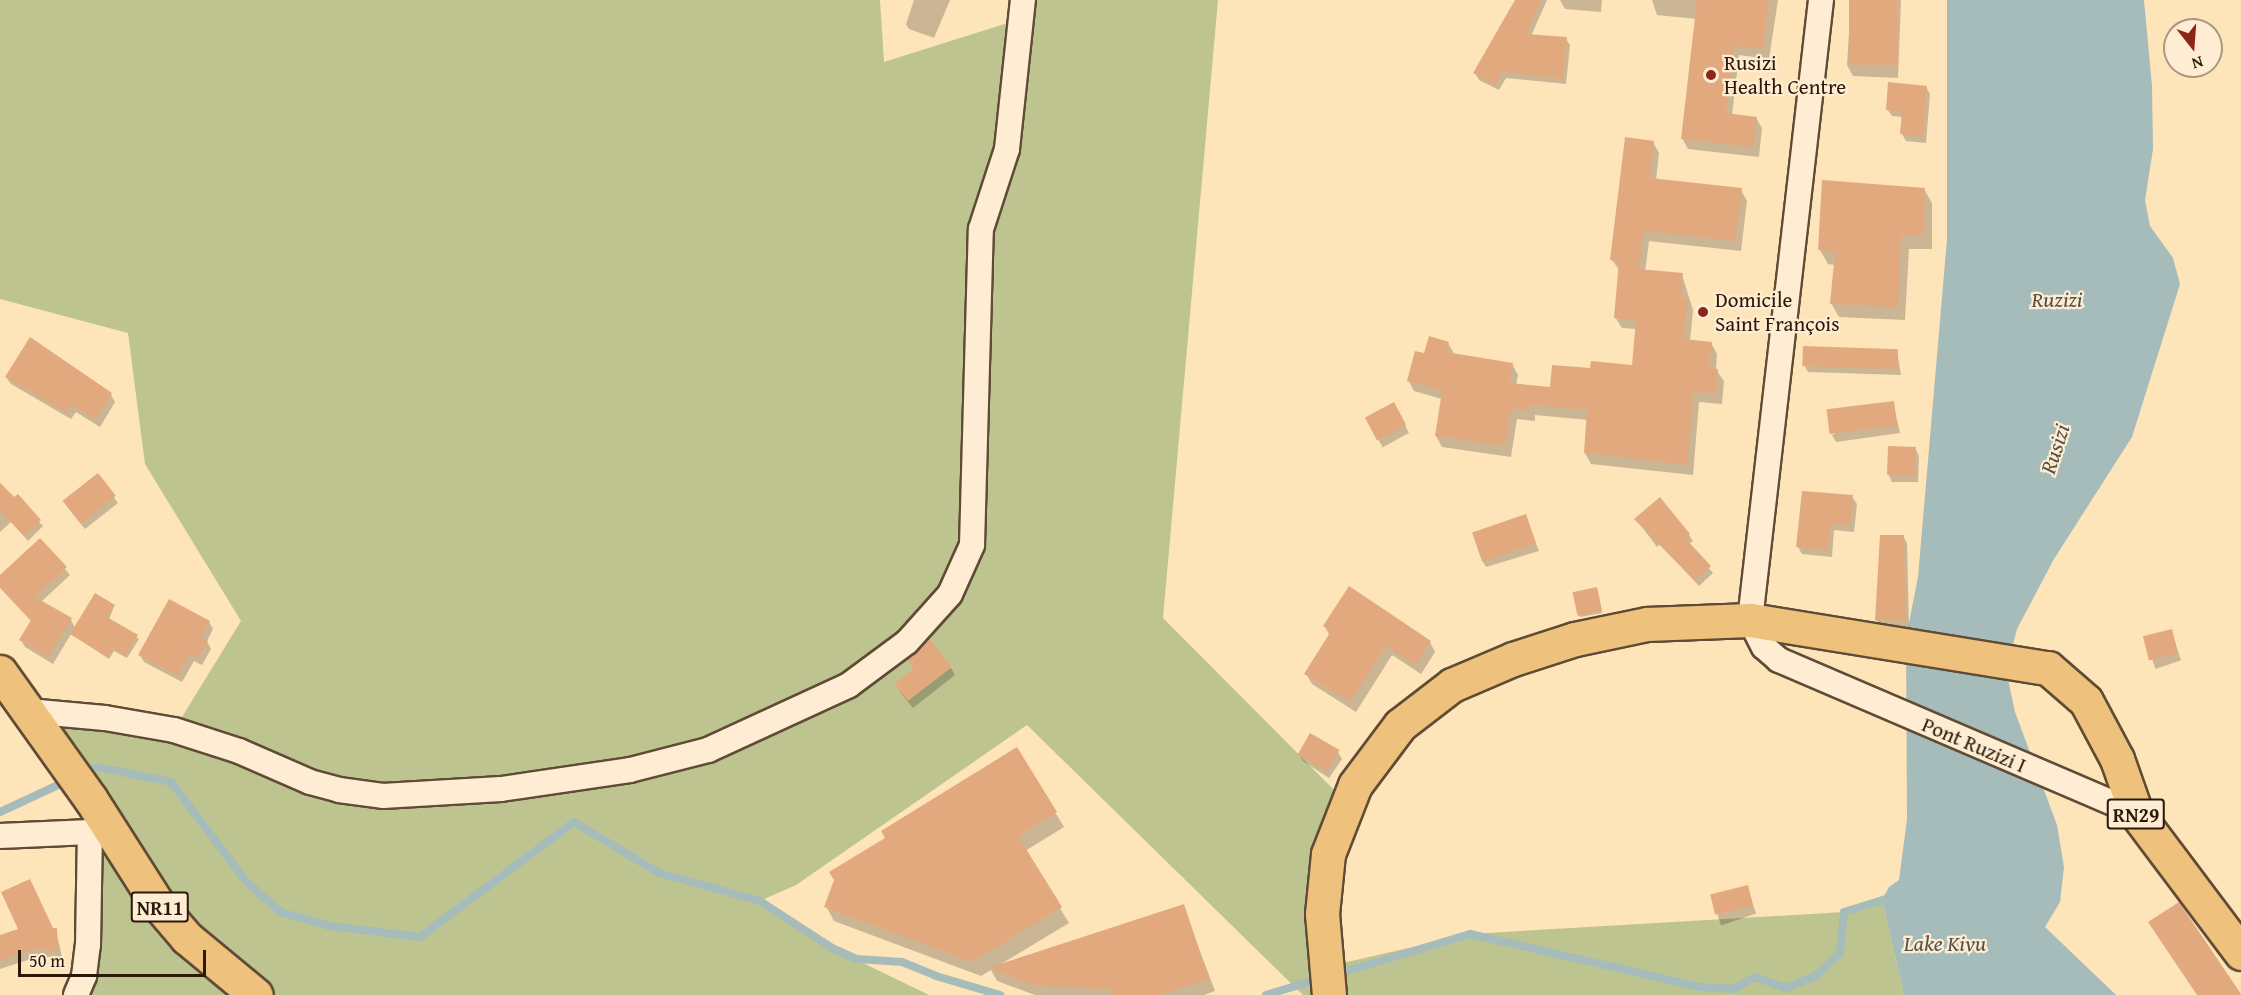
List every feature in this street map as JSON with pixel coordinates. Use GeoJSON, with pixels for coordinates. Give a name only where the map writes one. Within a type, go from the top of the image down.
{"type":"FeatureCollection","features":[{"type":"Feature","properties":{"kind":"main road","name":"RN29"},"geometry":{"type":"LineString","coordinates":[[1750,620],[2048,668],[2086,701],[2117,759],[2136,813],[2241,953]]}},
{"type":"Feature","properties":{"kind":"main road"},"geometry":{"type":"LineString","coordinates":[[1327,981],[1322,914],[1328,854],[1356,784],[1400,725],[1452,685],[1575,639],[1647,624],[1750,620]]}},
{"type":"Feature","properties":{"kind":"main road","name":"NR11"},"geometry":{"type":"LineString","coordinates":[[0,672],[55,748],[96,818],[157,903],[187,938],[256,995]]}},
{"type":"Feature","properties":{"kind":"street"},"geometry":{"type":"LineString","coordinates":[[28,711],[105,718],[174,730],[239,751],[310,782],[339,790],[383,796],[501,789],[630,770],[708,750],[849,685],[907,642],[950,594],[972,546],[981,229],[1007,149],[1023,0]]}},
{"type":"Feature","properties":{"kind":"street"},"geometry":{"type":"LineString","coordinates":[[1750,620],[1821,0]]}},
{"type":"Feature","properties":{"kind":"street","name":"Pont Ruzizi I"},"geometry":{"type":"LineString","coordinates":[[1750,620],[1764,647],[1779,660],[2136,813]]}},
{"type":"Feature","properties":{"kind":"street"},"geometry":{"type":"LineString","coordinates":[[0,836],[96,818],[88,945],[84,976],[76,995]]}},
{"type":"Feature","properties":{"kind":"green space"},"geometry":{"type":"Polygon","coordinates":[[[0,0],[880,0],[884,62],[1020,19],[1023,0],[1218,0],[1163,618],[1348,804],[1325,967],[1470,934],[1844,912],[1882,900],[1904,995],[1303,995],[1027,725],[796,885],[760,901],[832,948],[929,995],[76,995],[90,832],[107,824],[28,711],[174,730],[241,621],[145,464],[128,333],[0,299],[0,0]]]}},
{"type":"Feature","properties":{"kind":"water","name":"Ruzizi"},"geometry":{"type":"Polygon","coordinates":[[[1947,0],[2144,0],[2152,86],[2153,149],[2145,200],[2150,226],[2173,258],[2180,284],[2132,437],[2054,559],[2017,629],[2006,670],[2015,712],[2057,825],[2064,867],[2060,902],[2045,927],[2116,995],[1904,995],[1882,900],[1889,887],[1899,880],[1907,819],[1906,638],[1918,577],[1947,239],[1947,0]]]}},
{"type":"Feature","properties":{"kind":"building"},"geometry":{"type":"Polygon","coordinates":[[[1515,0],[1541,0],[1526,34],[1567,37],[1563,79],[1502,72],[1496,85],[1473,73],[1515,0]]]}},
{"type":"Feature","properties":{"kind":"building"},"geometry":{"type":"Polygon","coordinates":[[[1697,0],[1769,0],[1763,49],[1734,46],[1726,113],[1757,117],[1753,147],[1681,139],[1697,0]]]}},
{"type":"Feature","properties":{"kind":"building"},"geometry":{"type":"Polygon","coordinates":[[[1849,0],[1897,0],[1897,65],[1849,65],[1849,0]]]}},
{"type":"Feature","properties":{"kind":"building"},"geometry":{"type":"Polygon","coordinates":[[[1888,82],[1927,86],[1923,136],[1900,134],[1902,111],[1886,110],[1888,82]]]}},
{"type":"Feature","properties":{"kind":"building"},"geometry":{"type":"Polygon","coordinates":[[[1625,137],[1654,141],[1650,178],[1742,188],[1735,241],[1643,231],[1639,269],[1683,273],[1681,298],[1688,298],[1684,339],[1712,342],[1709,368],[1718,369],[1716,394],[1694,392],[1687,465],[1584,453],[1587,410],[1530,405],[1529,410],[1512,409],[1505,446],[1435,436],[1442,391],[1407,381],[1415,351],[1424,353],[1429,336],[1449,342],[1446,352],[1513,363],[1510,383],[1550,387],[1552,365],[1590,368],[1591,361],[1632,365],[1636,320],[1614,318],[1619,261],[1610,260],[1625,137]]]}},
{"type":"Feature","properties":{"kind":"building"},"geometry":{"type":"Polygon","coordinates":[[[1822,180],[1925,188],[1924,235],[1901,235],[1898,307],[1830,304],[1835,252],[1818,250],[1822,180]]]}},
{"type":"Feature","properties":{"kind":"building"},"geometry":{"type":"Polygon","coordinates":[[[30,337],[112,393],[95,420],[71,405],[67,413],[5,377],[30,337]]]}},
{"type":"Feature","properties":{"kind":"building"},"geometry":{"type":"Polygon","coordinates":[[[1803,346],[1898,349],[1897,369],[1802,366],[1803,346]]]}},
{"type":"Feature","properties":{"kind":"building"},"geometry":{"type":"Polygon","coordinates":[[[1894,401],[1897,426],[1830,434],[1827,409],[1894,401]]]}},
{"type":"Feature","properties":{"kind":"building"},"geometry":{"type":"Polygon","coordinates":[[[1394,402],[1406,425],[1377,440],[1365,417],[1394,402]]]}},
{"type":"Feature","properties":{"kind":"building"},"geometry":{"type":"Polygon","coordinates":[[[1888,446],[1916,447],[1915,476],[1887,475],[1888,446]]]}},
{"type":"Feature","properties":{"kind":"building"},"geometry":{"type":"Polygon","coordinates":[[[98,473],[116,496],[80,524],[63,501],[98,473]]]}},
{"type":"Feature","properties":{"kind":"building"},"geometry":{"type":"Polygon","coordinates":[[[0,483],[14,497],[18,494],[41,520],[24,536],[0,510],[0,483]]]}},
{"type":"Feature","properties":{"kind":"building"},"geometry":{"type":"Polygon","coordinates":[[[1802,491],[1853,495],[1850,525],[1831,524],[1828,550],[1796,547],[1802,491]]]}},
{"type":"Feature","properties":{"kind":"building"},"geometry":{"type":"Polygon","coordinates":[[[1660,497],[1690,534],[1685,538],[1711,566],[1695,581],[1634,519],[1660,497]]]}},
{"type":"Feature","properties":{"kind":"building"},"geometry":{"type":"Polygon","coordinates":[[[1526,514],[1536,543],[1482,562],[1472,533],[1526,514]]]}},
{"type":"Feature","properties":{"kind":"building"},"geometry":{"type":"Polygon","coordinates":[[[1880,535],[1904,535],[1906,621],[1875,620],[1880,535]]]}},
{"type":"Feature","properties":{"kind":"building"},"geometry":{"type":"Polygon","coordinates":[[[40,538],[67,567],[35,597],[72,618],[48,657],[19,640],[31,620],[0,587],[0,575],[40,538]]]}},
{"type":"Feature","properties":{"kind":"building"},"geometry":{"type":"Polygon","coordinates":[[[1349,586],[1431,641],[1415,665],[1386,646],[1350,702],[1304,674],[1331,631],[1323,626],[1349,586]]]}},
{"type":"Feature","properties":{"kind":"building"},"geometry":{"type":"Polygon","coordinates":[[[1597,587],[1602,610],[1578,616],[1573,592],[1597,587]]]}},
{"type":"Feature","properties":{"kind":"building"},"geometry":{"type":"Polygon","coordinates":[[[95,593],[115,605],[107,617],[138,635],[125,656],[113,649],[107,657],[70,634],[95,593]]]}},
{"type":"Feature","properties":{"kind":"building"},"geometry":{"type":"Polygon","coordinates":[[[169,599],[210,621],[201,637],[208,641],[198,659],[190,654],[178,676],[138,655],[169,599]]]}},
{"type":"Feature","properties":{"kind":"building"},"geometry":{"type":"Polygon","coordinates":[[[2172,629],[2178,653],[2149,661],[2143,636],[2172,629]]]}},
{"type":"Feature","properties":{"kind":"building"},"geometry":{"type":"Polygon","coordinates":[[[930,639],[952,667],[908,701],[894,684],[914,669],[907,660],[930,639]]]}},
{"type":"Feature","properties":{"kind":"building"},"geometry":{"type":"Polygon","coordinates":[[[1310,733],[1339,750],[1327,772],[1298,755],[1310,733]]]}},
{"type":"Feature","properties":{"kind":"building"},"geometry":{"type":"Polygon","coordinates":[[[1017,747],[1057,812],[1018,836],[1062,907],[972,962],[824,907],[834,880],[829,872],[885,838],[881,831],[1017,747]]]}},
{"type":"Feature","properties":{"kind":"building"},"geometry":{"type":"Polygon","coordinates":[[[30,879],[53,928],[57,928],[58,951],[33,950],[0,961],[0,935],[18,929],[1,892],[30,879]]]}},
{"type":"Feature","properties":{"kind":"building"},"geometry":{"type":"Polygon","coordinates":[[[1748,885],[1753,905],[1715,915],[1710,894],[1748,885]]]}},
{"type":"Feature","properties":{"kind":"building"},"geometry":{"type":"Polygon","coordinates":[[[2179,902],[2241,995],[2197,995],[2148,922],[2179,902]]]}},
{"type":"Feature","properties":{"kind":"building"},"geometry":{"type":"Polygon","coordinates":[[[1184,904],[1209,979],[1159,995],[1113,995],[1111,990],[1032,985],[988,968],[1184,904]]]}},
{"type":"Feature","properties":{"kind":"waterway"},"geometry":{"type":"LineString","coordinates":[[83,773],[97,767],[171,782],[245,880],[280,912],[329,926],[420,937],[574,822],[659,873],[760,901],[832,948],[857,959],[902,962],[936,976],[1000,995]]}},
{"type":"Feature","properties":{"kind":"waterway"},"geometry":{"type":"LineString","coordinates":[[0,812],[69,780]]}},
{"type":"Feature","properties":{"kind":"waterway"},"geometry":{"type":"LineString","coordinates":[[1334,975],[1470,934],[1700,987],[1734,989],[1755,977],[1786,988],[1816,976],[1840,953],[1844,912],[1889,898]]}},
{"type":"Feature","properties":{"kind":"waterway"},"geometry":{"type":"LineString","coordinates":[[1266,995],[1319,979]]}},
{"type":"Feature","properties":{"kind":"place","name":"Rusizi Health Centre"},"geometry":{"type":"Point","coordinates":[1711,75]}},
{"type":"Feature","properties":{"kind":"place","name":"Domicile Saint François"},"geometry":{"type":"Point","coordinates":[1703,312]}},
{"type":"Feature","properties":{"kind":"water label","name":"Rusizi"},"geometry":{"type":"Point","coordinates":[2055,449]}},
{"type":"Feature","properties":{"kind":"water label","name":"Lake Kivu"},"geometry":{"type":"Point","coordinates":[1945,944]}}]}
